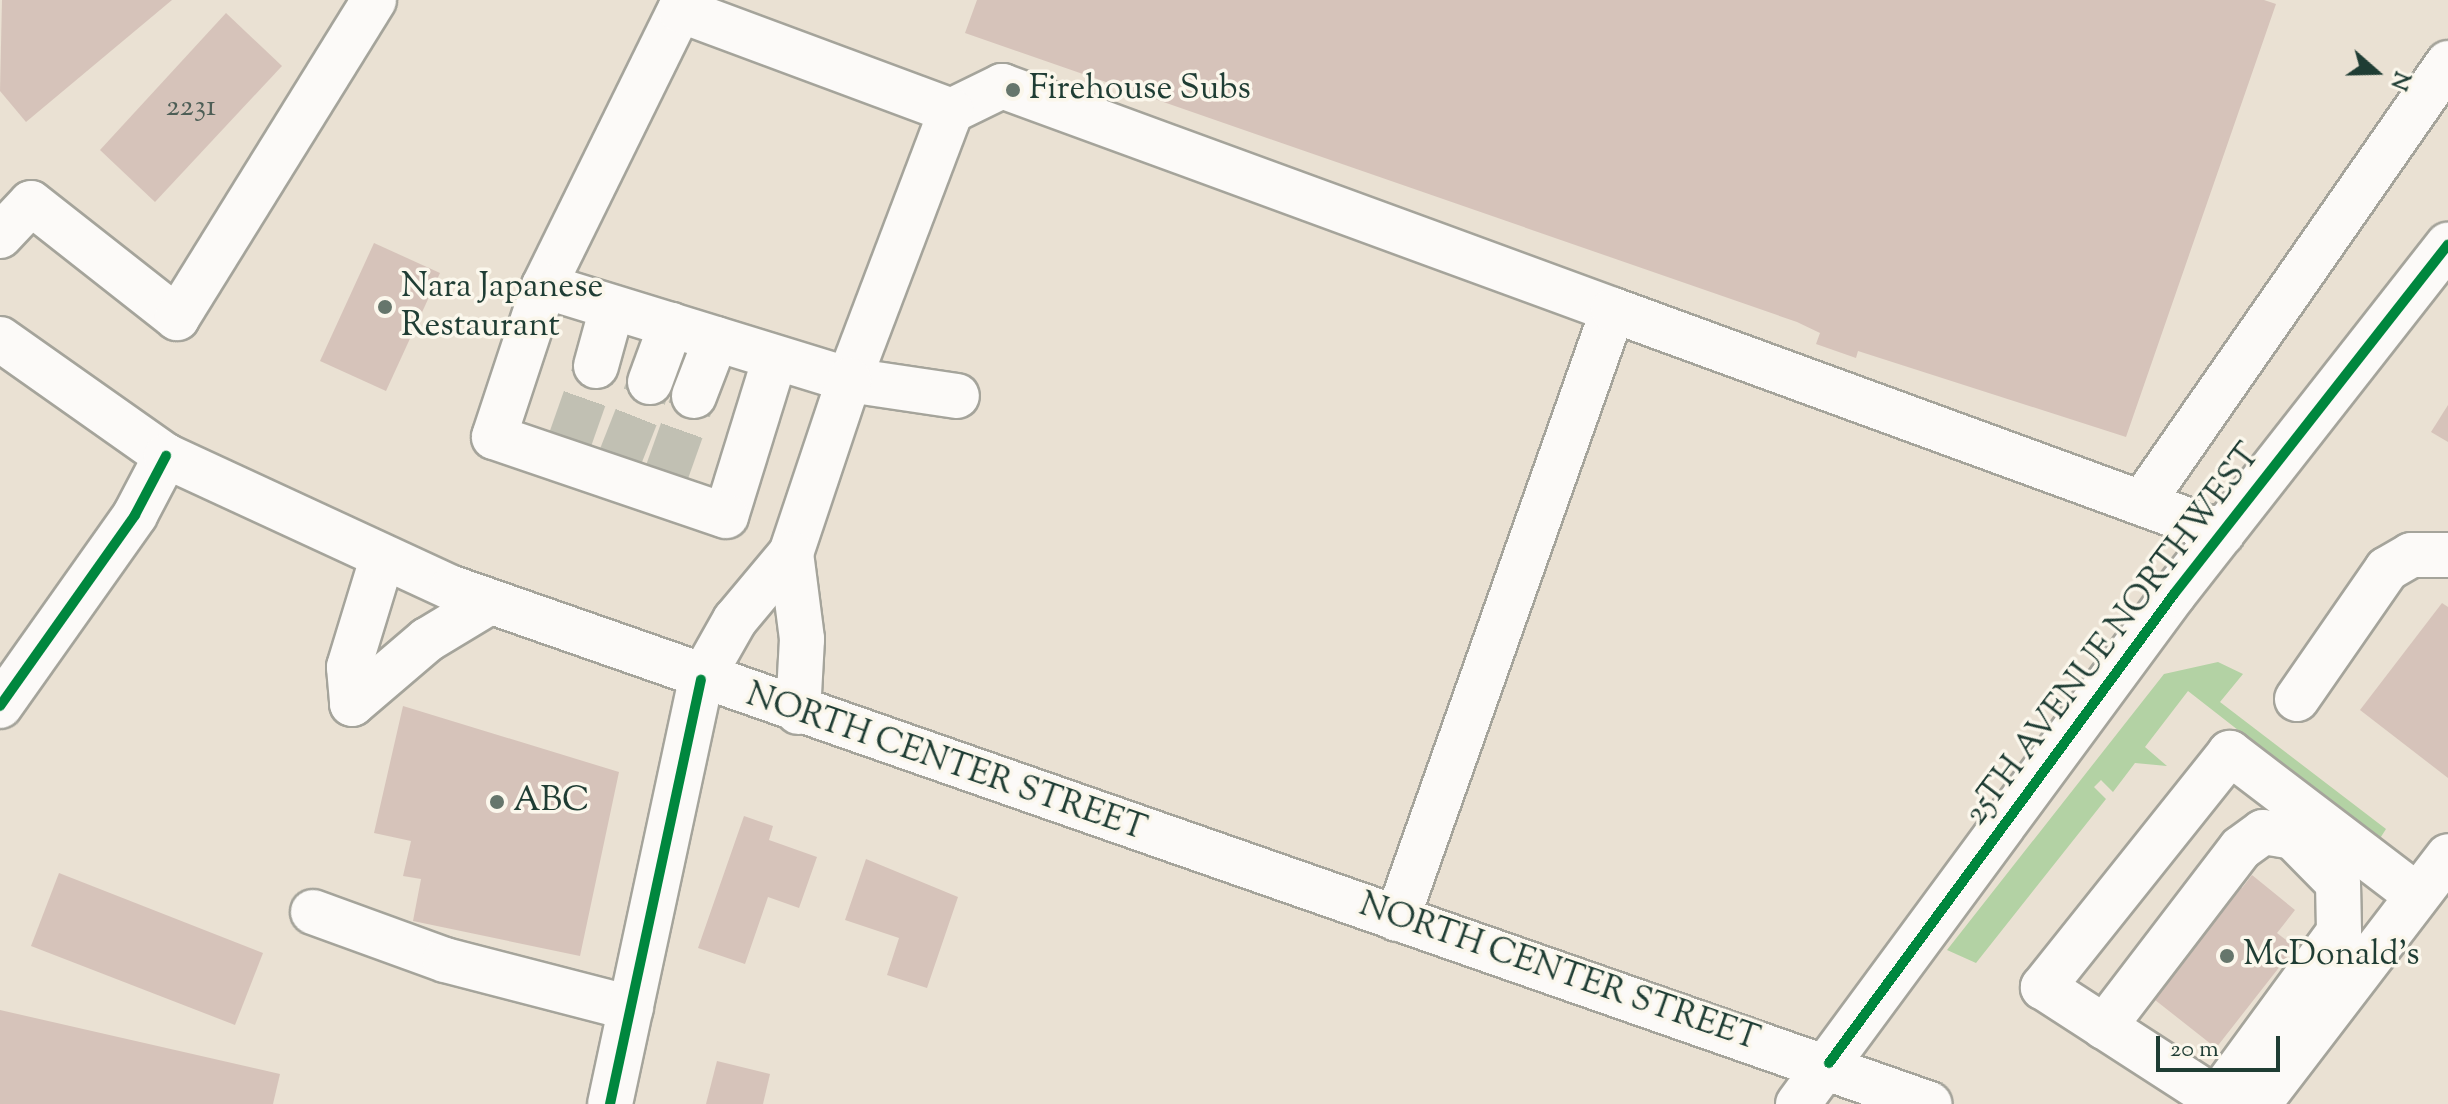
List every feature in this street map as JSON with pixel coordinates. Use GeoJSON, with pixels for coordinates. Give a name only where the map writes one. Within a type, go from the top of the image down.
{"type":"FeatureCollection","features":[{"type":"Feature","properties":{"kind":"main road"},"geometry":{"type":"LineString","coordinates":[[0,236],[31,203],[177,318],[374,0]]}},
{"type":"Feature","properties":{"kind":"main road"},"geometry":{"type":"LineString","coordinates":[[775,358],[726,516],[663,483],[567,450],[494,437],[544,286],[680,5],[951,111]]}},
{"type":"Feature","properties":{"kind":"main road"},"geometry":{"type":"LineString","coordinates":[[2142,503],[2448,63]]}},
{"type":"Feature","properties":{"kind":"main road"},"geometry":{"type":"LineString","coordinates":[[610,1104],[701,680],[735,620],[791,553],[849,380],[951,111],[1002,86],[2223,533]]}},
{"type":"Feature","properties":{"kind":"main road","name":"25TH AVENUE NORTHWEST"},"geometry":{"type":"LineString","coordinates":[[1798,1104],[2223,533],[2448,245]]}},
{"type":"Feature","properties":{"kind":"main road"},"geometry":{"type":"LineString","coordinates":[[544,286],[849,380],[957,396]]}},
{"type":"Feature","properties":{"kind":"main road"},"geometry":{"type":"LineString","coordinates":[[596,366],[612,308]]}},
{"type":"Feature","properties":{"kind":"main road"},"geometry":{"type":"LineString","coordinates":[[1397,919],[1613,310]]}},
{"type":"Feature","properties":{"kind":"main road"},"geometry":{"type":"LineString","coordinates":[[650,382],[671,325]]}},
{"type":"Feature","properties":{"kind":"main road","name":"NORTH CENTER STREET"},"geometry":{"type":"LineString","coordinates":[[0,339],[166,456],[382,559],[490,602],[701,680],[1397,919],[1829,1063],[1930,1104]]}},
{"type":"Feature","properties":{"kind":"main road"},"geometry":{"type":"LineString","coordinates":[[694,396],[716,339]]}},
{"type":"Feature","properties":{"kind":"main road"},"geometry":{"type":"LineString","coordinates":[[0,706],[135,515],[166,456]]}},
{"type":"Feature","properties":{"kind":"main road"},"geometry":{"type":"LineString","coordinates":[[791,553],[802,639],[798,712]]}},
{"type":"Feature","properties":{"kind":"main road"},"geometry":{"type":"LineString","coordinates":[[2297,699],[2387,569],[2411,555],[2448,555]]}},
{"type":"Feature","properties":{"kind":"main road"},"geometry":{"type":"LineString","coordinates":[[382,559],[349,667],[352,704],[427,640],[490,602]]}},
{"type":"Feature","properties":{"kind":"main road"},"geometry":{"type":"LineString","coordinates":[[2415,894],[2230,753],[2043,987],[2201,1098],[2267,1093],[2393,935],[2415,894],[2448,856]]}},
{"type":"Feature","properties":{"kind":"main road"},"geometry":{"type":"LineString","coordinates":[[2104,1027],[2241,848],[2263,832],[2293,837],[2338,883],[2339,932],[2201,1098]]}},
{"type":"Feature","properties":{"kind":"main road"},"geometry":{"type":"LineString","coordinates":[[313,912],[445,960],[631,1008]]}},
{"type":"Feature","properties":{"kind":"green space"},"geometry":{"type":"Polygon","coordinates":[[[2218,662],[2243,674],[2220,702],[2386,829],[2379,840],[2188,691],[2145,747],[2167,766],[2135,763],[2113,792],[2101,780],[2094,787],[2106,799],[1976,963],[1947,950],[2164,674],[2218,662]]]}},
{"type":"Feature","properties":{"kind":"building"},"geometry":{"type":"Polygon","coordinates":[[[2,0],[172,0],[26,122],[0,91],[2,0]]]}},
{"type":"Feature","properties":{"kind":"building"},"geometry":{"type":"Polygon","coordinates":[[[977,0],[2264,0],[2276,4],[2126,437],[1858,351],[1856,358],[1816,344],[1820,333],[1797,322],[965,33],[977,0]]]}},
{"type":"Feature","properties":{"kind":"building"},"geometry":{"type":"Polygon","coordinates":[[[226,13],[282,66],[155,202],[100,150],[226,13]]]}},
{"type":"Feature","properties":{"kind":"building","name":"Nara Japanese Restaurant"},"geometry":{"type":"Polygon","coordinates":[[[374,243],[440,273],[386,391],[320,361],[374,243]]]}},
{"type":"Feature","properties":{"kind":"building"},"geometry":{"type":"Polygon","coordinates":[[[2448,405],[2448,442],[2431,432],[2448,405]]]}},
{"type":"Feature","properties":{"kind":"building"},"geometry":{"type":"Polygon","coordinates":[[[2442,603],[2448,607],[2448,778],[2360,710],[2442,603]]]}},
{"type":"Feature","properties":{"kind":"building","name":"ABC"},"geometry":{"type":"Polygon","coordinates":[[[403,706],[619,772],[580,956],[413,921],[421,879],[403,876],[411,841],[374,833],[403,706]]]}},
{"type":"Feature","properties":{"kind":"building"},"geometry":{"type":"Polygon","coordinates":[[[744,816],[773,826],[769,840],[817,857],[799,908],[768,897],[745,964],[698,948],[744,816]]]}},
{"type":"Feature","properties":{"kind":"building"},"geometry":{"type":"Polygon","coordinates":[[[866,859],[958,897],[927,988],[887,975],[899,938],[845,920],[866,859]]]}},
{"type":"Feature","properties":{"kind":"building"},"geometry":{"type":"Polygon","coordinates":[[[59,873],[263,953],[235,1025],[31,946],[59,873]]]}},
{"type":"Feature","properties":{"kind":"building","name":"McDonald's"},"geometry":{"type":"Polygon","coordinates":[[[2252,875],[2295,910],[2277,933],[2295,947],[2216,1048],[2150,996],[2228,877],[2242,888],[2252,875]]]}},
{"type":"Feature","properties":{"kind":"building"},"geometry":{"type":"Polygon","coordinates":[[[0,1010],[280,1074],[273,1104],[0,1104],[0,1010]]]}},
{"type":"Feature","properties":{"kind":"building"},"geometry":{"type":"Polygon","coordinates":[[[717,1061],[770,1074],[763,1104],[706,1104],[717,1061]]]}},
{"type":"Feature","properties":{"kind":"tunnel"},"geometry":{"type":"LineString","coordinates":[[570,440],[596,366]]}},
{"type":"Feature","properties":{"kind":"tunnel"},"geometry":{"type":"LineString","coordinates":[[620,458],[650,382]]}},
{"type":"Feature","properties":{"kind":"tunnel"},"geometry":{"type":"LineString","coordinates":[[667,472],[694,396]]}},
{"type":"Feature","properties":{"kind":"cycle path"},"geometry":{"type":"LineString","coordinates":[[1829,1063],[2174,594],[2448,245]]}},
{"type":"Feature","properties":{"kind":"cycle path"},"geometry":{"type":"LineString","coordinates":[[0,706],[135,515],[166,456]]}},
{"type":"Feature","properties":{"kind":"cycle path"},"geometry":{"type":"LineString","coordinates":[[610,1104],[701,680]]}},
{"type":"Feature","properties":{"kind":"place","name":"Firehouse Subs"},"geometry":{"type":"Point","coordinates":[1013,90]}},
{"type":"Feature","properties":{"kind":"place","name":"Nara Japanese Restaurant"},"geometry":{"type":"Point","coordinates":[385,307]}},
{"type":"Feature","properties":{"kind":"place","name":"ABC"},"geometry":{"type":"Point","coordinates":[497,802]}},
{"type":"Feature","properties":{"kind":"place","name":"McDonald's"},"geometry":{"type":"Point","coordinates":[2227,956]}}]}
